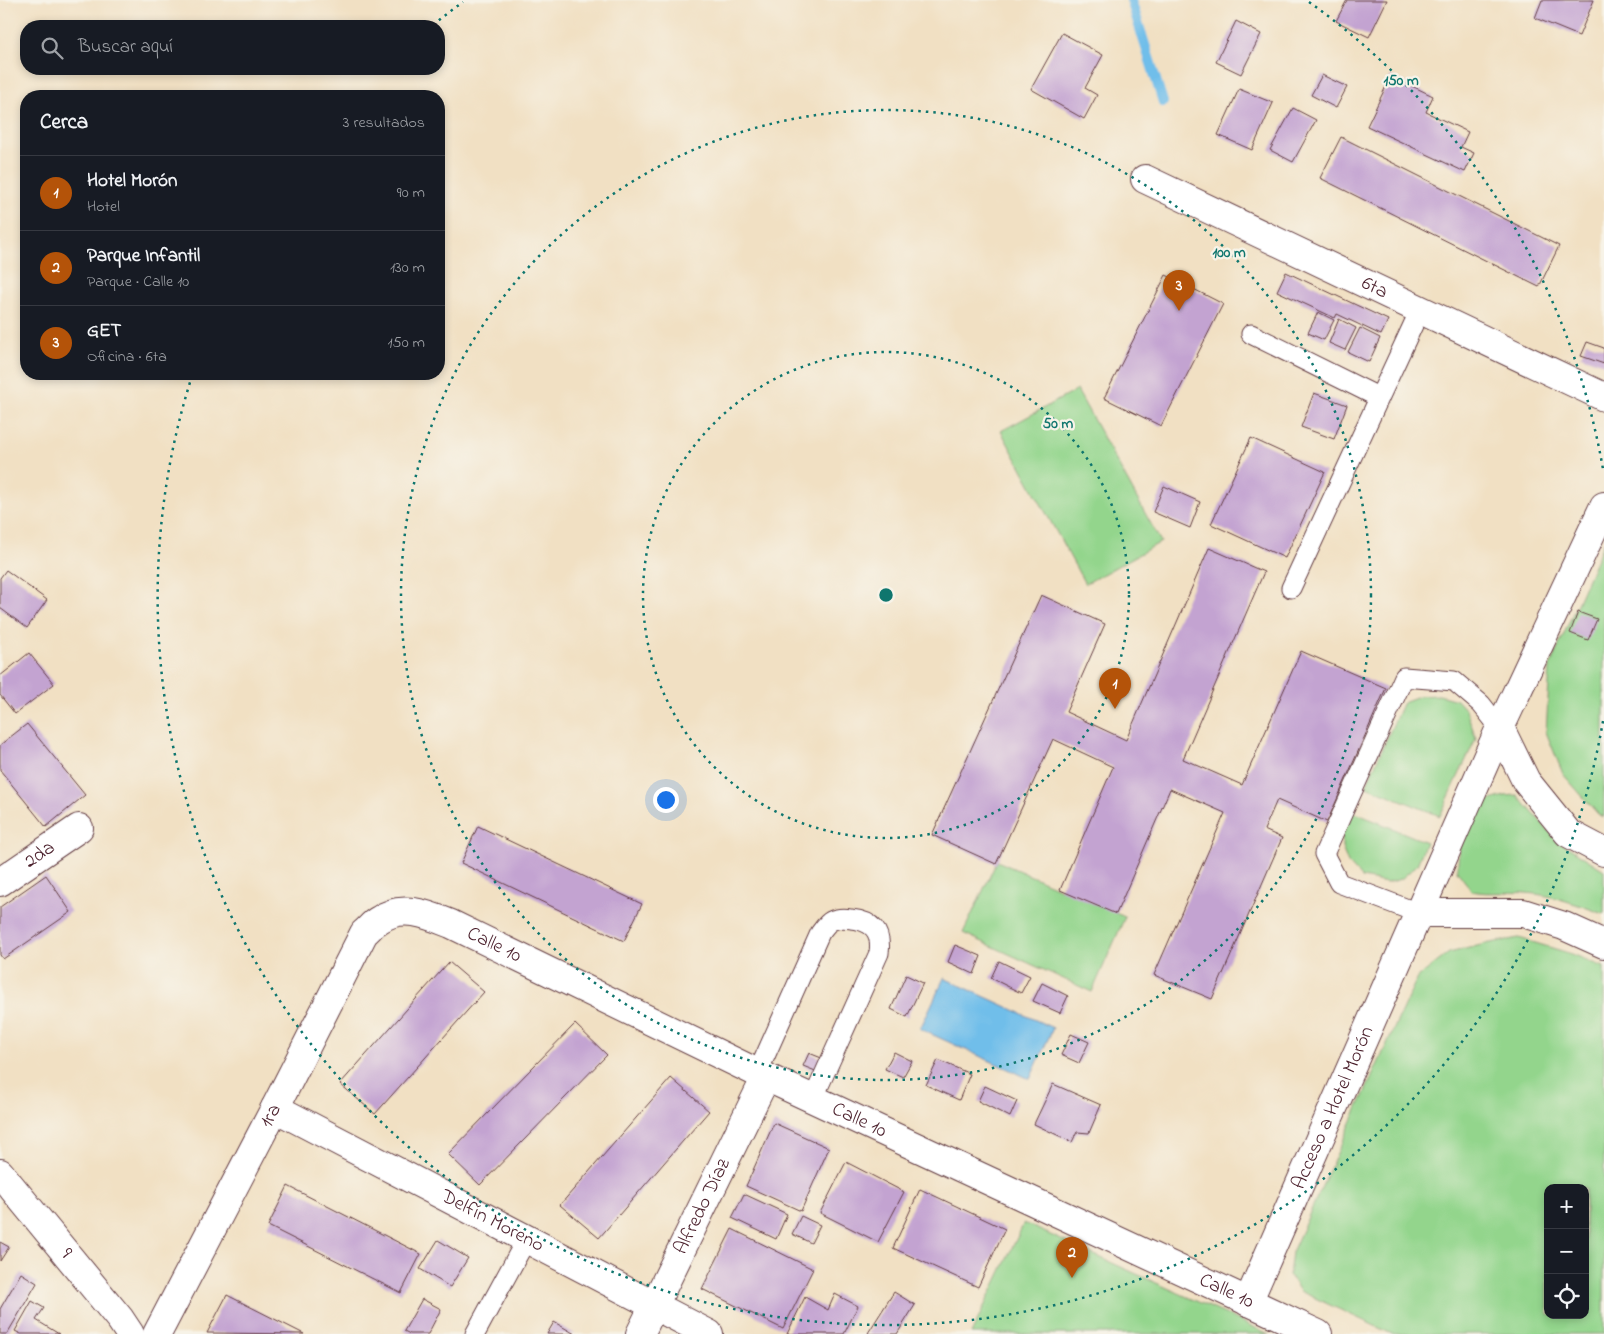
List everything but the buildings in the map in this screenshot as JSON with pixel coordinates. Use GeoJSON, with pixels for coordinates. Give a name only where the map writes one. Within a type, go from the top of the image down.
{"type":"FeatureCollection","features":[{"type":"Feature","properties":{"kind":"street","name":"6ta"},"geometry":{"type":"LineString","coordinates":[[1144,179],[1604,397]]}},
{"type":"Feature","properties":{"kind":"street","name":"Acceso a Hotel Morón"},"geometry":{"type":"LineString","coordinates":[[1248,1302],[1500,728],[1604,506]]}},
{"type":"Feature","properties":{"kind":"street"},"geometry":{"type":"LineString","coordinates":[[1500,728],[1526,781],[1568,833],[1604,852]]}},
{"type":"Feature","properties":{"kind":"street","name":"2da"},"geometry":{"type":"LineString","coordinates":[[0,882],[78,828]]}},
{"type":"Feature","properties":{"kind":"street","name":"Calle 10"},"geometry":{"type":"LineString","coordinates":[[399,911],[422,913],[451,924],[762,1075],[1318,1334]]}},
{"type":"Feature","properties":{"kind":"street","name":"1ra"},"geometry":{"type":"LineString","coordinates":[[157,1334],[364,933],[380,918],[399,911]]}},
{"type":"Feature","properties":{"kind":"street"},"geometry":{"type":"LineString","coordinates":[[1418,913],[1523,913],[1564,926],[1604,944]]}},
{"type":"Feature","properties":{"kind":"street","name":"Alfredo Díaz"},"geometry":{"type":"LineString","coordinates":[[640,1334],[762,1075]]}},
{"type":"Feature","properties":{"kind":"street","name":"Delfín Moreno"},"geometry":{"type":"LineString","coordinates":[[275,1108],[709,1334]]}},
{"type":"Feature","properties":{"kind":"street","name":"9"},"geometry":{"type":"LineString","coordinates":[[0,1173],[120,1319],[130,1334]]}},
{"type":"Feature","properties":{"kind":"lane"},"geometry":{"type":"LineString","coordinates":[[1291,588],[1420,310]]}},
{"type":"Feature","properties":{"kind":"lane"},"geometry":{"type":"LineString","coordinates":[[1251,334],[1378,398]]}},
{"type":"Feature","properties":{"kind":"lane"},"geometry":{"type":"LineString","coordinates":[[1418,913],[1339,883],[1324,854],[1404,677],[1454,682],[1481,704],[1500,728]]}},
{"type":"Feature","properties":{"kind":"lane"},"geometry":{"type":"LineString","coordinates":[[762,1075],[820,933],[831,921],[845,918],[862,920],[875,928],[881,942],[879,953],[813,1099]]}},
{"type":"Feature","properties":{"kind":"lane"},"geometry":{"type":"LineString","coordinates":[[475,1334],[526,1240]]}},
{"type":"Feature","properties":{"kind":"green space"},"geometry":{"type":"Polygon","coordinates":[[[1077,390],[1161,542],[1085,584],[1001,431],[1077,390]]]}},
{"type":"Feature","properties":{"kind":"green space"},"geometry":{"type":"Polygon","coordinates":[[[1604,542],[1604,817],[1598,814],[1563,774],[1546,732],[1550,666],[1604,542]]]}},
{"type":"Feature","properties":{"kind":"green space"},"geometry":{"type":"Polygon","coordinates":[[[1439,695],[1457,700],[1466,710],[1476,738],[1440,816],[1366,786],[1403,702],[1419,696],[1439,695]]]}},
{"type":"Feature","properties":{"kind":"green space"},"geometry":{"type":"Polygon","coordinates":[[[1517,795],[1557,840],[1604,870],[1604,914],[1566,901],[1536,894],[1472,891],[1457,871],[1460,845],[1484,802],[1504,796],[1517,795]]]}},
{"type":"Feature","properties":{"kind":"green space"},"geometry":{"type":"Polygon","coordinates":[[[1353,812],[1426,842],[1417,865],[1401,879],[1387,883],[1362,878],[1348,863],[1342,848],[1342,835],[1353,812]]]}},
{"type":"Feature","properties":{"kind":"green space"},"geometry":{"type":"Polygon","coordinates":[[[997,861],[1125,917],[1092,992],[963,933],[997,861]]]}},
{"type":"Feature","properties":{"kind":"green space"},"geometry":{"type":"Polygon","coordinates":[[[1519,938],[1572,954],[1604,967],[1604,1334],[1392,1334],[1300,1291],[1289,1275],[1292,1252],[1417,978],[1449,953],[1519,938]]]}},
{"type":"Feature","properties":{"kind":"green space"},"geometry":{"type":"Polygon","coordinates":[[[1024,1223],[1269,1334],[971,1334],[1024,1223]]]}},
{"type":"Feature","properties":{"kind":"water"},"geometry":{"type":"Polygon","coordinates":[[[944,978],[1053,1028],[1030,1079],[920,1029],[944,978]]]}},
{"type":"Feature","properties":{"kind":"waterway"},"geometry":{"type":"LineString","coordinates":[[1131,0],[1163,102]]}},
{"type":"Feature","properties":{"kind":"place","name":"GET"},"geometry":{"type":"Point","coordinates":[1179,311]}},
{"type":"Feature","properties":{"kind":"place","name":"Hotel Morón"},"geometry":{"type":"Point","coordinates":[1115,709]}},
{"type":"Feature","properties":{"kind":"place","name":"Parque Infantil"},"geometry":{"type":"Point","coordinates":[1072,1278]}}]}
